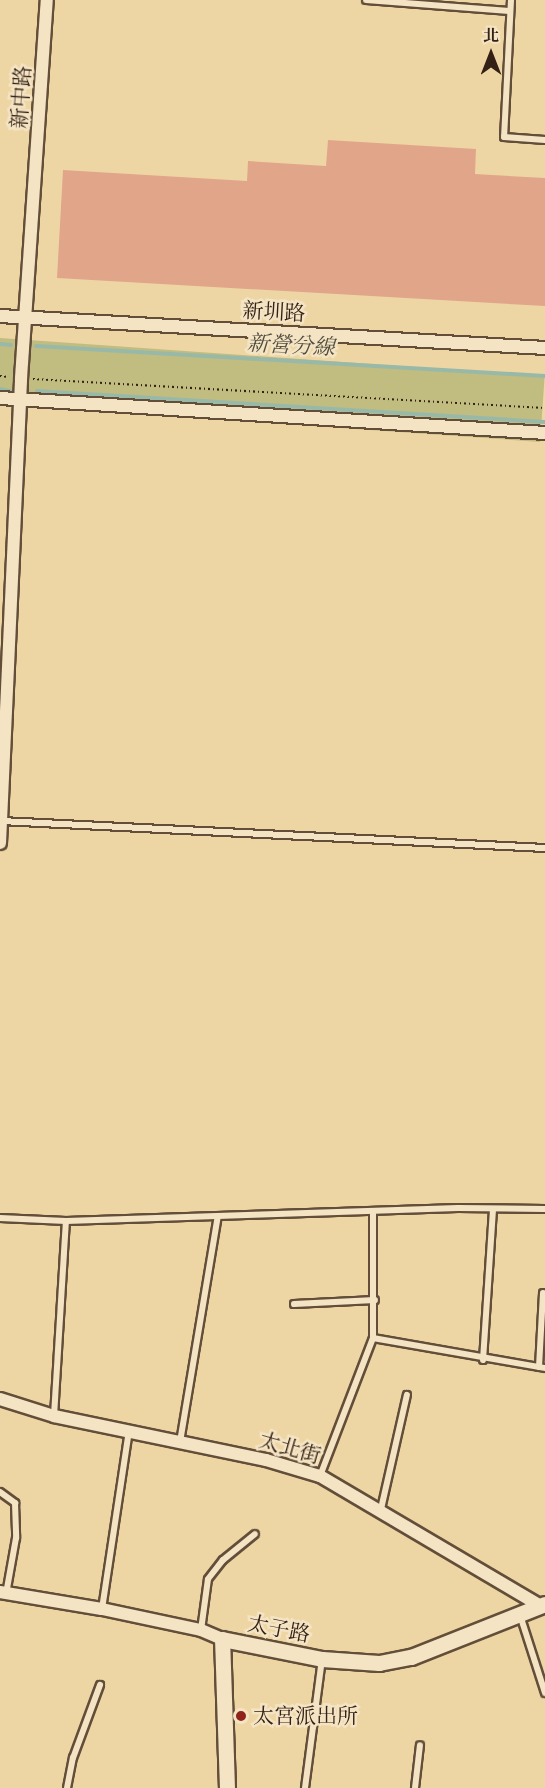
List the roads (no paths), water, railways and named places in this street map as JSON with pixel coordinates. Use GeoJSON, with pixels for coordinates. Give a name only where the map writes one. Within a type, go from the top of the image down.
{"type":"FeatureCollection","features":[{"type":"Feature","properties":{"kind":"street","name":"新中路"},"geometry":{"type":"LineString","coordinates":[[0,843],[21,378],[47,0]]}},
{"type":"Feature","properties":{"kind":"street","name":"新圳路"},"geometry":{"type":"LineString","coordinates":[[0,316],[545,348]]}},
{"type":"Feature","properties":{"kind":"street"},"geometry":{"type":"LineString","coordinates":[[0,398],[545,432]]}},
{"type":"Feature","properties":{"kind":"street","name":"太北街"},"geometry":{"type":"LineString","coordinates":[[0,1399],[54,1416],[129,1430],[320,1476],[381,1509],[543,1605]]}},
{"type":"Feature","properties":{"kind":"street","name":"太子路"},"geometry":{"type":"LineString","coordinates":[[3,1593],[102,1609],[201,1630],[222,1639],[322,1659],[379,1663],[411,1657],[543,1605]]}},
{"type":"Feature","properties":{"kind":"street"},"geometry":{"type":"LineString","coordinates":[[222,1639],[227,1788]]}},
{"type":"Feature","properties":{"kind":"lane"},"geometry":{"type":"LineString","coordinates":[[366,0],[510,11]]}},
{"type":"Feature","properties":{"kind":"lane"},"geometry":{"type":"LineString","coordinates":[[511,0],[504,137],[545,140]]}},
{"type":"Feature","properties":{"kind":"lane"},"geometry":{"type":"LineString","coordinates":[[1,821],[545,848]]}},
{"type":"Feature","properties":{"kind":"lane"},"geometry":{"type":"LineString","coordinates":[[483,1360],[493,1209]]}},
{"type":"Feature","properties":{"kind":"lane"},"geometry":{"type":"LineString","coordinates":[[0,1218],[66,1221],[545,1209]]}},
{"type":"Feature","properties":{"kind":"lane"},"geometry":{"type":"LineString","coordinates":[[320,1476],[373,1338],[375,1300],[373,1212]]}},
{"type":"Feature","properties":{"kind":"lane"},"geometry":{"type":"LineString","coordinates":[[180,1442],[218,1216]]}},
{"type":"Feature","properties":{"kind":"lane"},"geometry":{"type":"LineString","coordinates":[[54,1416],[66,1221]]}},
{"type":"Feature","properties":{"kind":"lane"},"geometry":{"type":"LineString","coordinates":[[373,1338],[483,1360],[542,1367],[543,1293]]}},
{"type":"Feature","properties":{"kind":"lane"},"geometry":{"type":"LineString","coordinates":[[294,1304],[375,1300]]}},
{"type":"Feature","properties":{"kind":"lane"},"geometry":{"type":"LineString","coordinates":[[381,1509],[407,1395]]}},
{"type":"Feature","properties":{"kind":"lane"},"geometry":{"type":"LineString","coordinates":[[102,1609],[129,1430]]}},
{"type":"Feature","properties":{"kind":"lane"},"geometry":{"type":"LineString","coordinates":[[0,1492],[15,1503],[16,1539],[3,1593]]}},
{"type":"Feature","properties":{"kind":"lane"},"geometry":{"type":"LineString","coordinates":[[201,1630],[208,1579],[223,1560],[255,1533]]}},
{"type":"Feature","properties":{"kind":"lane"},"geometry":{"type":"LineString","coordinates":[[520,1615],[545,1693]]}},
{"type":"Feature","properties":{"kind":"lane"},"geometry":{"type":"LineString","coordinates":[[305,1788],[322,1659]]}},
{"type":"Feature","properties":{"kind":"lane"},"geometry":{"type":"LineString","coordinates":[[67,1788],[73,1758],[100,1685]]}},
{"type":"Feature","properties":{"kind":"lane"},"geometry":{"type":"LineString","coordinates":[[415,1788],[420,1745]]}},
{"type":"Feature","properties":{"kind":"waterway","name":"新營分線"},"geometry":{"type":"LineString","coordinates":[[0,344],[11,345]]}},
{"type":"Feature","properties":{"kind":"waterway","name":"新營分線"},"geometry":{"type":"LineString","coordinates":[[36,346],[545,376]]}},
{"type":"Feature","properties":{"kind":"waterway"},"geometry":{"type":"LineString","coordinates":[[0,389],[10,391]]}},
{"type":"Feature","properties":{"kind":"waterway"},"geometry":{"type":"LineString","coordinates":[[37,391],[545,422]]}},
{"type":"Feature","properties":{"kind":"place","name":"太宮派出所"},"geometry":{"type":"Point","coordinates":[241,1716]}}]}
